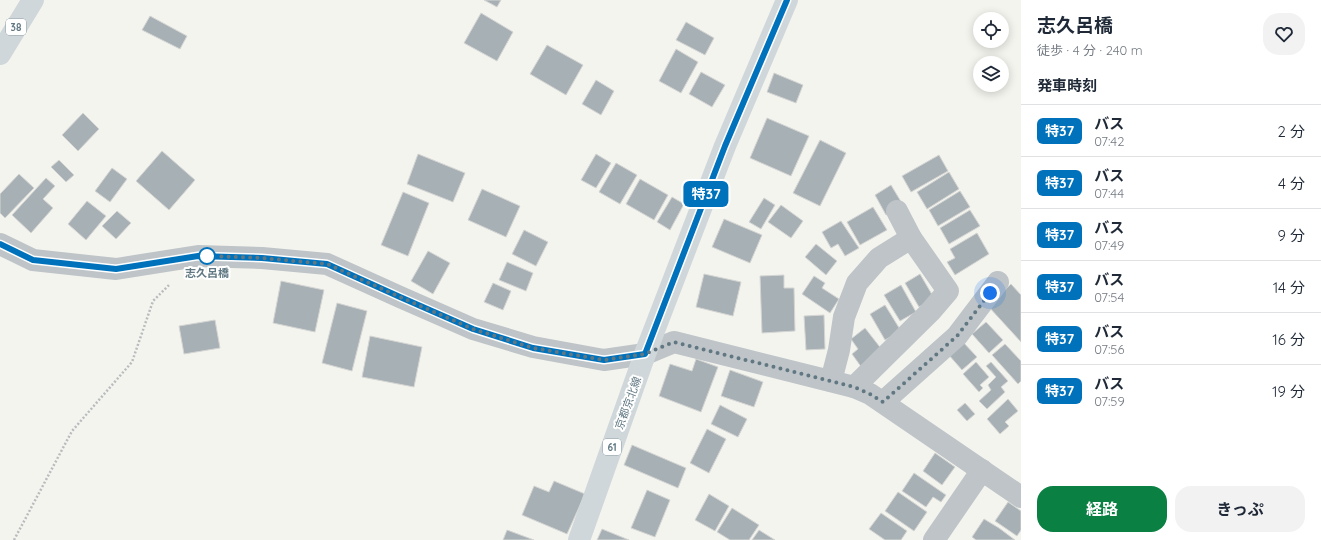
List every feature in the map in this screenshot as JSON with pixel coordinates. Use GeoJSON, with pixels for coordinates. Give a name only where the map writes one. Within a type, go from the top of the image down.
{"type":"FeatureCollection","features":[{"type":"Feature","properties":{"kind":"main road","name":"38"},"geometry":{"type":"LineString","coordinates":[[0,54],[33,0]]}},
{"type":"Feature","properties":{"kind":"main road","name":"京都京北線"},"geometry":{"type":"LineString","coordinates":[[579,540],[645,354],[725,146],[787,0]]}},
{"type":"Feature","properties":{"kind":"street"},"geometry":{"type":"LineString","coordinates":[[854,387],[930,312],[948,291],[911,238],[897,211]]}},
{"type":"Feature","properties":{"kind":"street"},"geometry":{"type":"LineString","coordinates":[[831,381],[839,350],[844,317],[857,283],[879,258],[911,238]]}},
{"type":"Feature","properties":{"kind":"street"},"geometry":{"type":"LineString","coordinates":[[0,244],[33,260],[116,269],[198,256],[262,258],[327,264],[473,329],[533,348],[604,360],[645,354],[674,342],[854,387],[870,394],[1021,497]]}},
{"type":"Feature","properties":{"kind":"street"},"geometry":{"type":"LineString","coordinates":[[883,402],[957,336],[998,282]]}},
{"type":"Feature","properties":{"kind":"street"},"geometry":{"type":"LineString","coordinates":[[934,540],[982,470]]}},
{"type":"Feature","properties":{"kind":"path"},"geometry":{"type":"LineString","coordinates":[[14,540],[72,431],[132,362],[154,301],[170,284]]}},
{"type":"Feature","properties":{"kind":"building"},"geometry":{"type":"Polygon","coordinates":[[[484,0],[501,0],[497,7],[484,0]]]}},
{"type":"Feature","properties":{"kind":"building"},"geometry":{"type":"Polygon","coordinates":[[[481,13],[513,32],[497,61],[464,43],[481,13]]]}},
{"type":"Feature","properties":{"kind":"building"},"geometry":{"type":"Polygon","coordinates":[[[150,16],[187,36],[180,49],[142,30],[150,16]]]}},
{"type":"Feature","properties":{"kind":"building"},"geometry":{"type":"Polygon","coordinates":[[[686,22],[714,38],[705,55],[676,40],[686,22]]]}},
{"type":"Feature","properties":{"kind":"building"},"geometry":{"type":"Polygon","coordinates":[[[547,45],[583,65],[566,95],[530,74],[547,45]]]}},
{"type":"Feature","properties":{"kind":"building"},"geometry":{"type":"Polygon","coordinates":[[[676,49],[698,62],[681,93],[659,81],[676,49]]]}},
{"type":"Feature","properties":{"kind":"building"},"geometry":{"type":"Polygon","coordinates":[[[701,72],[725,85],[712,107],[689,94],[701,72]]]}},
{"type":"Feature","properties":{"kind":"building"},"geometry":{"type":"Polygon","coordinates":[[[774,73],[803,85],[796,103],[767,92],[774,73]]]}},
{"type":"Feature","properties":{"kind":"building"},"geometry":{"type":"Polygon","coordinates":[[[596,80],[614,91],[601,115],[582,104],[596,80]]]}},
{"type":"Feature","properties":{"kind":"building"},"geometry":{"type":"Polygon","coordinates":[[[83,113],[99,129],[78,151],[62,135],[83,113]]]}},
{"type":"Feature","properties":{"kind":"building"},"geometry":{"type":"Polygon","coordinates":[[[767,118],[809,136],[791,176],[750,158],[767,118]]]}},
{"type":"Feature","properties":{"kind":"building"},"geometry":{"type":"Polygon","coordinates":[[[820,140],[846,153],[820,206],[793,193],[820,140]]]}},
{"type":"Feature","properties":{"kind":"building"},"geometry":{"type":"Polygon","coordinates":[[[162,151],[195,180],[169,210],[136,181],[162,151]]]}},
{"type":"Feature","properties":{"kind":"building"},"geometry":{"type":"Polygon","coordinates":[[[418,154],[465,173],[453,202],[407,184],[418,154]]]}},
{"type":"Feature","properties":{"kind":"building"},"geometry":{"type":"Polygon","coordinates":[[[596,154],[611,163],[596,188],[581,180],[596,154]]]}},
{"type":"Feature","properties":{"kind":"building"},"geometry":{"type":"Polygon","coordinates":[[[939,155],[948,171],[911,192],[902,176],[939,155]]]}},
{"type":"Feature","properties":{"kind":"building"},"geometry":{"type":"Polygon","coordinates":[[[59,160],[74,175],[66,182],[51,167],[59,160]]]}},
{"type":"Feature","properties":{"kind":"building"},"geometry":{"type":"Polygon","coordinates":[[[616,163],[637,175],[620,204],[599,192],[616,163]]]}},
{"type":"Feature","properties":{"kind":"building"},"geometry":{"type":"Polygon","coordinates":[[[112,168],[127,179],[110,202],[95,191],[112,168]]]}},
{"type":"Feature","properties":{"kind":"building"},"geometry":{"type":"Polygon","coordinates":[[[949,172],[959,189],[927,209],[917,192],[949,172]]]}},
{"type":"Feature","properties":{"kind":"building"},"geometry":{"type":"Polygon","coordinates":[[[19,174],[34,188],[5,218],[0,213],[0,194],[19,174]]]}},
{"type":"Feature","properties":{"kind":"building"},"geometry":{"type":"Polygon","coordinates":[[[46,178],[55,186],[43,199],[53,208],[31,233],[12,215],[46,178]]]}},
{"type":"Feature","properties":{"kind":"building"},"geometry":{"type":"Polygon","coordinates":[[[640,179],[668,195],[654,220],[626,204],[640,179]]]}},
{"type":"Feature","properties":{"kind":"building"},"geometry":{"type":"Polygon","coordinates":[[[891,185],[903,205],[886,215],[875,195],[891,185]]]}},
{"type":"Feature","properties":{"kind":"building"},"geometry":{"type":"Polygon","coordinates":[[[482,189],[520,206],[506,237],[468,220],[482,189]]]}},
{"type":"Feature","properties":{"kind":"building"},"geometry":{"type":"Polygon","coordinates":[[[960,191],[970,207],[938,226],[929,210],[960,191]]]}},
{"type":"Feature","properties":{"kind":"building"},"geometry":{"type":"Polygon","coordinates":[[[403,192],[429,203],[408,256],[381,245],[403,192]]]}},
{"type":"Feature","properties":{"kind":"building"},"geometry":{"type":"Polygon","coordinates":[[[672,197],[684,204],[670,230],[657,222],[672,197]]]}},
{"type":"Feature","properties":{"kind":"building"},"geometry":{"type":"Polygon","coordinates":[[[764,198],[775,205],[761,229],[749,222],[764,198]]]}},
{"type":"Feature","properties":{"kind":"building"},"geometry":{"type":"Polygon","coordinates":[[[87,201],[106,216],[86,240],[68,224],[87,201]]]}},
{"type":"Feature","properties":{"kind":"building"},"geometry":{"type":"Polygon","coordinates":[[[781,205],[803,221],[791,238],[768,222],[781,205]]]}},
{"type":"Feature","properties":{"kind":"building"},"geometry":{"type":"Polygon","coordinates":[[[873,207],[887,230],[860,245],[847,222],[873,207]]]}},
{"type":"Feature","properties":{"kind":"building"},"geometry":{"type":"Polygon","coordinates":[[[970,210],[980,226],[949,244],[940,228],[970,210]]]}},
{"type":"Feature","properties":{"kind":"building"},"geometry":{"type":"Polygon","coordinates":[[[117,211],[131,223],[116,239],[102,226],[117,211]]]}},
{"type":"Feature","properties":{"kind":"building"},"geometry":{"type":"Polygon","coordinates":[[[724,219],[762,235],[750,263],[712,247],[724,219]]]}},
{"type":"Feature","properties":{"kind":"building"},"geometry":{"type":"Polygon","coordinates":[[[841,221],[859,248],[845,256],[838,244],[831,248],[822,232],[841,221]]]}},
{"type":"Feature","properties":{"kind":"building"},"geometry":{"type":"Polygon","coordinates":[[[524,230],[548,242],[536,266],[512,254],[524,230]]]}},
{"type":"Feature","properties":{"kind":"building"},"geometry":{"type":"Polygon","coordinates":[[[977,233],[989,254],[955,275],[947,262],[955,258],[950,249],[977,233]]]}},
{"type":"Feature","properties":{"kind":"building"},"geometry":{"type":"Polygon","coordinates":[[[816,244],[837,261],[826,275],[805,257],[816,244]]]}},
{"type":"Feature","properties":{"kind":"building"},"geometry":{"type":"Polygon","coordinates":[[[428,251],[450,263],[433,294],[411,281],[428,251]]]}},
{"type":"Feature","properties":{"kind":"building"},"geometry":{"type":"Polygon","coordinates":[[[507,262],[533,273],[526,291],[499,280],[507,262]]]}},
{"type":"Feature","properties":{"kind":"building"},"geometry":{"type":"Polygon","coordinates":[[[704,274],[741,282],[733,316],[696,307],[704,274]]]}},
{"type":"Feature","properties":{"kind":"building"},"geometry":{"type":"Polygon","coordinates":[[[920,274],[934,298],[919,307],[905,283],[920,274]]]}},
{"type":"Feature","properties":{"kind":"building"},"geometry":{"type":"Polygon","coordinates":[[[784,275],[784,288],[794,288],[795,331],[762,333],[760,276],[784,275]]]}},
{"type":"Feature","properties":{"kind":"building"},"geometry":{"type":"Polygon","coordinates":[[[814,276],[825,283],[822,288],[839,299],[830,313],[802,294],[814,276]]]}},
{"type":"Feature","properties":{"kind":"building"},"geometry":{"type":"Polygon","coordinates":[[[281,281],[324,290],[315,332],[273,323],[281,281]]]}},
{"type":"Feature","properties":{"kind":"building"},"geometry":{"type":"Polygon","coordinates":[[[493,283],[511,291],[503,310],[484,302],[493,283]]]}},
{"type":"Feature","properties":{"kind":"building"},"geometry":{"type":"Polygon","coordinates":[[[1011,284],[1021,295],[1021,342],[988,306],[1011,284]]]}},
{"type":"Feature","properties":{"kind":"building"},"geometry":{"type":"Polygon","coordinates":[[[901,285],[916,312],[900,321],[884,295],[901,285]]]}},
{"type":"Feature","properties":{"kind":"building"},"geometry":{"type":"Polygon","coordinates":[[[337,303],[367,311],[352,371],[322,363],[337,303]]]}},
{"type":"Feature","properties":{"kind":"building"},"geometry":{"type":"Polygon","coordinates":[[[885,305],[901,331],[885,340],[870,314],[885,305]]]}},
{"type":"Feature","properties":{"kind":"building"},"geometry":{"type":"Polygon","coordinates":[[[824,315],[825,349],[806,350],[804,316],[824,315]]]}},
{"type":"Feature","properties":{"kind":"building"},"geometry":{"type":"Polygon","coordinates":[[[215,320],[220,348],[184,354],[179,326],[215,320]]]}},
{"type":"Feature","properties":{"kind":"building"},"geometry":{"type":"Polygon","coordinates":[[[986,322],[1003,340],[989,353],[972,334],[986,322]]]}},
{"type":"Feature","properties":{"kind":"building"},"geometry":{"type":"Polygon","coordinates":[[[865,328],[883,351],[862,368],[852,354],[858,349],[851,339],[865,328]]]}},
{"type":"Feature","properties":{"kind":"building"},"geometry":{"type":"Polygon","coordinates":[[[370,336],[422,347],[414,387],[362,377],[370,336]]]}},
{"type":"Feature","properties":{"kind":"building"},"geometry":{"type":"Polygon","coordinates":[[[962,341],[977,357],[962,370],[948,354],[962,341]]]}},
{"type":"Feature","properties":{"kind":"building"},"geometry":{"type":"Polygon","coordinates":[[[1005,344],[1021,361],[1021,381],[1018,384],[992,355],[1005,344]]]}},
{"type":"Feature","properties":{"kind":"building"},"geometry":{"type":"Polygon","coordinates":[[[696,359],[718,367],[701,412],[659,396],[670,364],[692,371],[696,359]]]}},
{"type":"Feature","properties":{"kind":"building"},"geometry":{"type":"Polygon","coordinates":[[[976,362],[989,377],[980,385],[983,388],[979,392],[963,374],[976,362]]]}},
{"type":"Feature","properties":{"kind":"building"},"geometry":{"type":"Polygon","coordinates":[[[991,362],[1008,381],[1001,387],[1005,392],[987,409],[979,401],[991,390],[988,385],[996,377],[986,366],[991,362]]]}},
{"type":"Feature","properties":{"kind":"building"},"geometry":{"type":"Polygon","coordinates":[[[730,370],[763,382],[754,407],[721,396],[730,370]]]}},
{"type":"Feature","properties":{"kind":"building"},"geometry":{"type":"Polygon","coordinates":[[[1008,399],[1018,411],[1005,422],[1009,426],[1000,434],[987,419],[1008,399]]]}},
{"type":"Feature","properties":{"kind":"building"},"geometry":{"type":"Polygon","coordinates":[[[965,403],[975,414],[967,421],[957,410],[965,403]]]}},
{"type":"Feature","properties":{"kind":"building"},"geometry":{"type":"Polygon","coordinates":[[[720,405],[747,419],[738,437],[711,424],[720,405]]]}},
{"type":"Feature","properties":{"kind":"building"},"geometry":{"type":"Polygon","coordinates":[[[707,429],[726,439],[709,473],[690,463],[707,429]]]}},
{"type":"Feature","properties":{"kind":"building"},"geometry":{"type":"Polygon","coordinates":[[[632,445],[686,468],[678,488],[624,465],[632,445]]]}},
{"type":"Feature","properties":{"kind":"building"},"geometry":{"type":"Polygon","coordinates":[[[935,453],[955,467],[942,485],[923,471],[935,453]]]}},
{"type":"Feature","properties":{"kind":"building"},"geometry":{"type":"Polygon","coordinates":[[[914,473],[946,495],[941,502],[933,497],[926,507],[902,491],[914,473]]]}},
{"type":"Feature","properties":{"kind":"building"},"geometry":{"type":"Polygon","coordinates":[[[554,481],[585,494],[567,534],[522,515],[534,486],[549,492],[554,481]]]}},
{"type":"Feature","properties":{"kind":"building"},"geometry":{"type":"Polygon","coordinates":[[[647,490],[670,500],[655,537],[631,528],[647,490]]]}},
{"type":"Feature","properties":{"kind":"building"},"geometry":{"type":"Polygon","coordinates":[[[898,492],[927,512],[914,531],[885,511],[898,492]]]}},
{"type":"Feature","properties":{"kind":"building"},"geometry":{"type":"Polygon","coordinates":[[[709,494],[729,506],[715,531],[695,520],[709,494]]]}},
{"type":"Feature","properties":{"kind":"building"},"geometry":{"type":"Polygon","coordinates":[[[1008,502],[1021,511],[1021,530],[1017,536],[995,521],[1008,502]]]}},
{"type":"Feature","properties":{"kind":"building"},"geometry":{"type":"Polygon","coordinates":[[[732,508],[759,525],[749,540],[730,540],[717,532],[732,508]]]}},
{"type":"Feature","properties":{"kind":"building"},"geometry":{"type":"Polygon","coordinates":[[[881,513],[907,531],[901,540],[885,540],[869,529],[881,513]]]}},
{"type":"Feature","properties":{"kind":"building"},"geometry":{"type":"Polygon","coordinates":[[[984,519],[1015,540],[976,540],[972,537],[984,519]]]}},
{"type":"Feature","properties":{"kind":"building"},"geometry":{"type":"Polygon","coordinates":[[[602,529],[629,540],[597,540],[602,529]]]}},
{"type":"Feature","properties":{"kind":"building"},"geometry":{"type":"Polygon","coordinates":[[[507,530],[534,540],[503,540],[507,530]]]}},
{"type":"Feature","properties":{"kind":"building"},"geometry":{"type":"Polygon","coordinates":[[[759,530],[775,540],[752,540],[759,530]]]}},
{"type":"Feature","properties":{"kind":"bus line","name":"特37"},"geometry":{"type":"LineString","coordinates":[[0,244],[33,260],[116,269],[198,256],[262,258],[327,264],[473,329],[533,348],[604,360],[645,354],[725,146],[787,0]]}},
{"type":"Feature","properties":{"kind":"place","name":"志久呂橋"},"geometry":{"type":"Point","coordinates":[207,256]}},
{"type":"Feature","properties":{"kind":"route"},"geometry":{"type":"LineString","coordinates":[[207,256],[262,258],[327,264],[473,329],[533,348],[604,360],[645,354],[674,342],[854,387],[883,402],[957,336],[990,293]]}}]}
